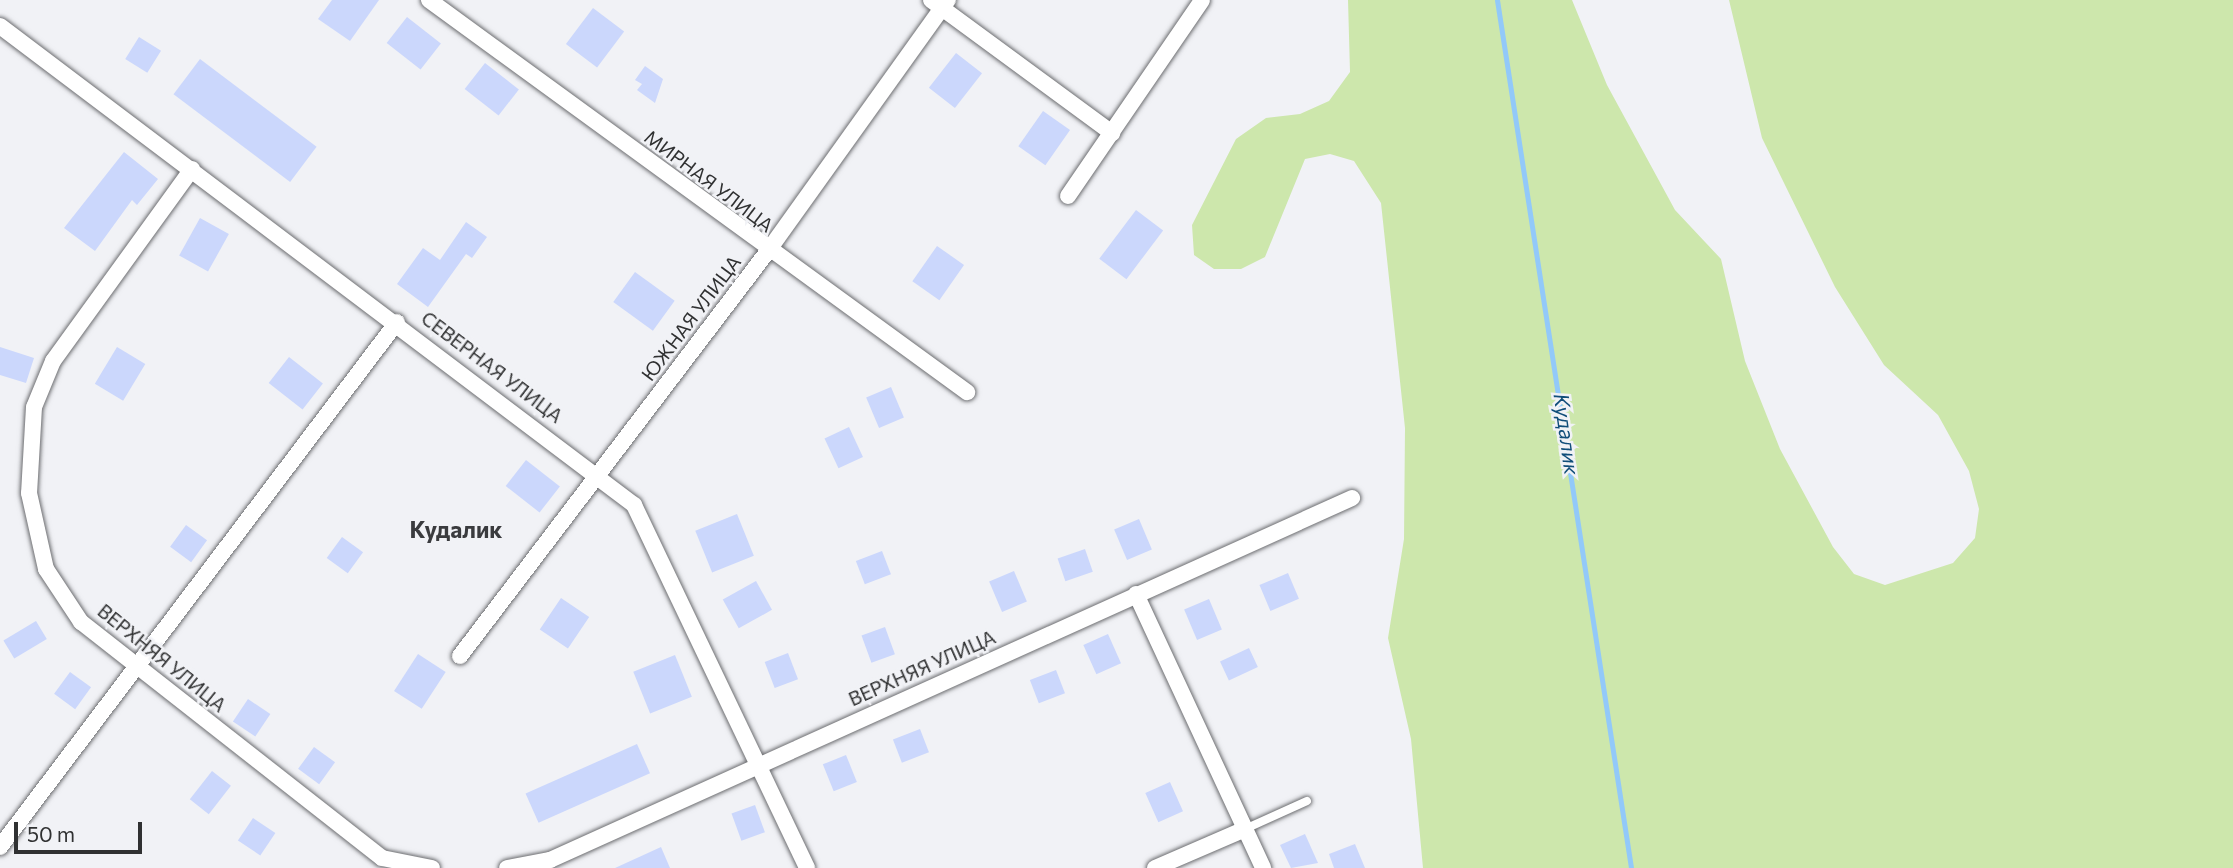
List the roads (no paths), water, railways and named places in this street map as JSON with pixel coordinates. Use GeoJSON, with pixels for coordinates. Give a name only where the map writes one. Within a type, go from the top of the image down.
{"type":"FeatureCollection","features":[{"type":"Feature","properties":{"kind":"street","name":"МИРНАЯ УЛИЦА"},"geometry":{"type":"LineString","coordinates":[[429,0],[768,251],[967,392]]}},
{"type":"Feature","properties":{"kind":"street"},"geometry":{"type":"LineString","coordinates":[[1068,196],[1202,0]]}},
{"type":"Feature","properties":{"kind":"street","name":"ЮЖНАЯ УЛИЦА"},"geometry":{"type":"LineString","coordinates":[[460,656],[768,251],[941,3]]}},
{"type":"Feature","properties":{"kind":"street"},"geometry":{"type":"LineString","coordinates":[[941,3],[1112,133]]}},
{"type":"Feature","properties":{"kind":"street","name":"СЕВЕРНАЯ УЛИЦА"},"geometry":{"type":"LineString","coordinates":[[0,26],[600,475],[634,505],[761,763],[807,868]]}},
{"type":"Feature","properties":{"kind":"street","name":"ВЕРХНЯЯ УЛИЦА"},"geometry":{"type":"LineString","coordinates":[[192,169],[53,361],[34,407],[28,445],[31,506],[46,569],[82,622],[382,858],[432,868]]}},
{"type":"Feature","properties":{"kind":"street"},"geometry":{"type":"LineString","coordinates":[[0,848],[397,322]]}},
{"type":"Feature","properties":{"kind":"street","name":"ВЕРХНЯЯ УЛИЦА"},"geometry":{"type":"LineString","coordinates":[[507,868],[550,860],[1352,498]]}},
{"type":"Feature","properties":{"kind":"street"},"geometry":{"type":"LineString","coordinates":[[1136,594],[1263,868]]}},
{"type":"Feature","properties":{"kind":"street"},"geometry":{"type":"LineString","coordinates":[[1155,868],[1245,829]]}},
{"type":"Feature","properties":{"kind":"lane"},"geometry":{"type":"LineString","coordinates":[[1245,829],[1307,801]]}},
{"type":"Feature","properties":{"kind":"waterway","name":"Кудалик"},"geometry":{"type":"LineString","coordinates":[[1497,0],[1631,868]]}},
{"type":"Feature","properties":{"kind":"district","name":"Кудалик"},"geometry":{"type":"Point","coordinates":[456,529]}}]}
